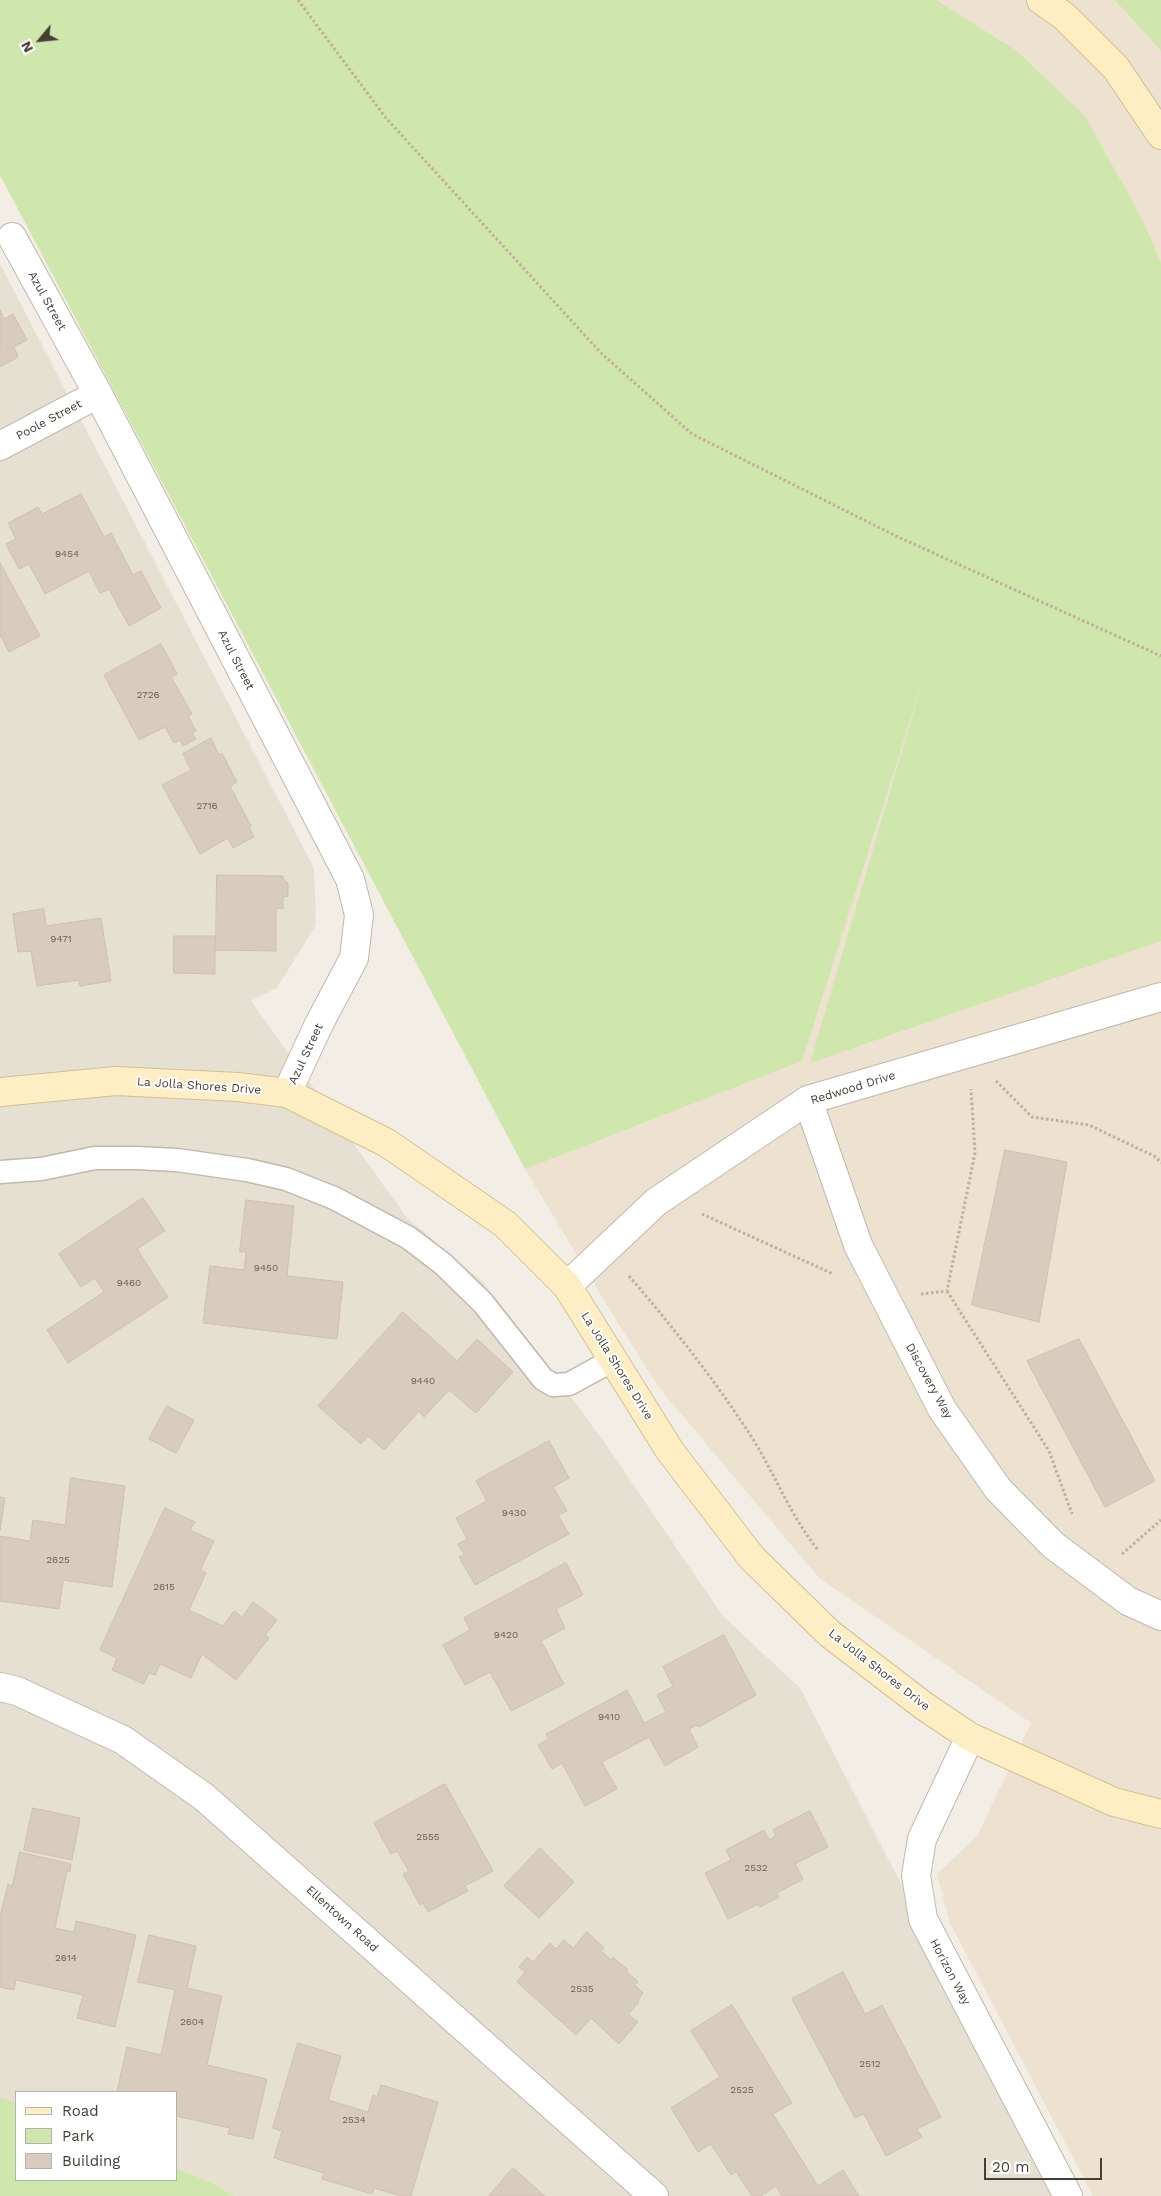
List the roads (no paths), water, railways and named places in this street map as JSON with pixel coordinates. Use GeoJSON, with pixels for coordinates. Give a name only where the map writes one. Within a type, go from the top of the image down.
{"type":"FeatureCollection","features":[{"type":"Feature","properties":{"kind":"main road"},"geometry":{"type":"LineString","coordinates":[[1041,0],[1064,16],[1116,68],[1161,135]]}},
{"type":"Feature","properties":{"kind":"main road","name":"La Jolla Shores Drive"},"geometry":{"type":"LineString","coordinates":[[0,1092],[116,1082],[238,1087],[287,1093],[387,1143],[505,1224],[567,1286],[670,1451],[752,1558],[830,1634],[924,1706],[970,1737],[1114,1802],[1161,1814]]}},
{"type":"Feature","properties":{"kind":"street","name":"Azul Street"},"geometry":{"type":"LineString","coordinates":[[12,237],[98,394],[350,879],[359,915],[354,958],[319,1024],[287,1093]]}},
{"type":"Feature","properties":{"kind":"street","name":"Poole Street"},"geometry":{"type":"LineString","coordinates":[[0,446],[98,394]]}},
{"type":"Feature","properties":{"kind":"street","name":"Redwood Drive"},"geometry":{"type":"LineString","coordinates":[[567,1286],[656,1202],[808,1100],[1161,997]]}},
{"type":"Feature","properties":{"kind":"street","name":"Discovery Way"},"geometry":{"type":"LineString","coordinates":[[808,1100],[858,1245],[942,1409],[998,1489],[1054,1545],[1128,1601],[1161,1616]]}},
{"type":"Feature","properties":{"kind":"street","name":"Ellentown Road"},"geometry":{"type":"LineString","coordinates":[[0,1687],[18,1692],[123,1740],[204,1797],[654,2196]]}},
{"type":"Feature","properties":{"kind":"street","name":"Horizon Way"},"geometry":{"type":"LineString","coordinates":[[970,1737],[922,1839],[916,1875],[923,1919],[1068,2196]]}},
{"type":"Feature","properties":{"kind":"lane"},"geometry":{"type":"LineString","coordinates":[[0,1172],[41,1169],[95,1158],[137,1158],[177,1160],[238,1168],[286,1179],[334,1198],[409,1238],[443,1264],[483,1303],[543,1379],[553,1385],[569,1384],[613,1360]]}}]}
